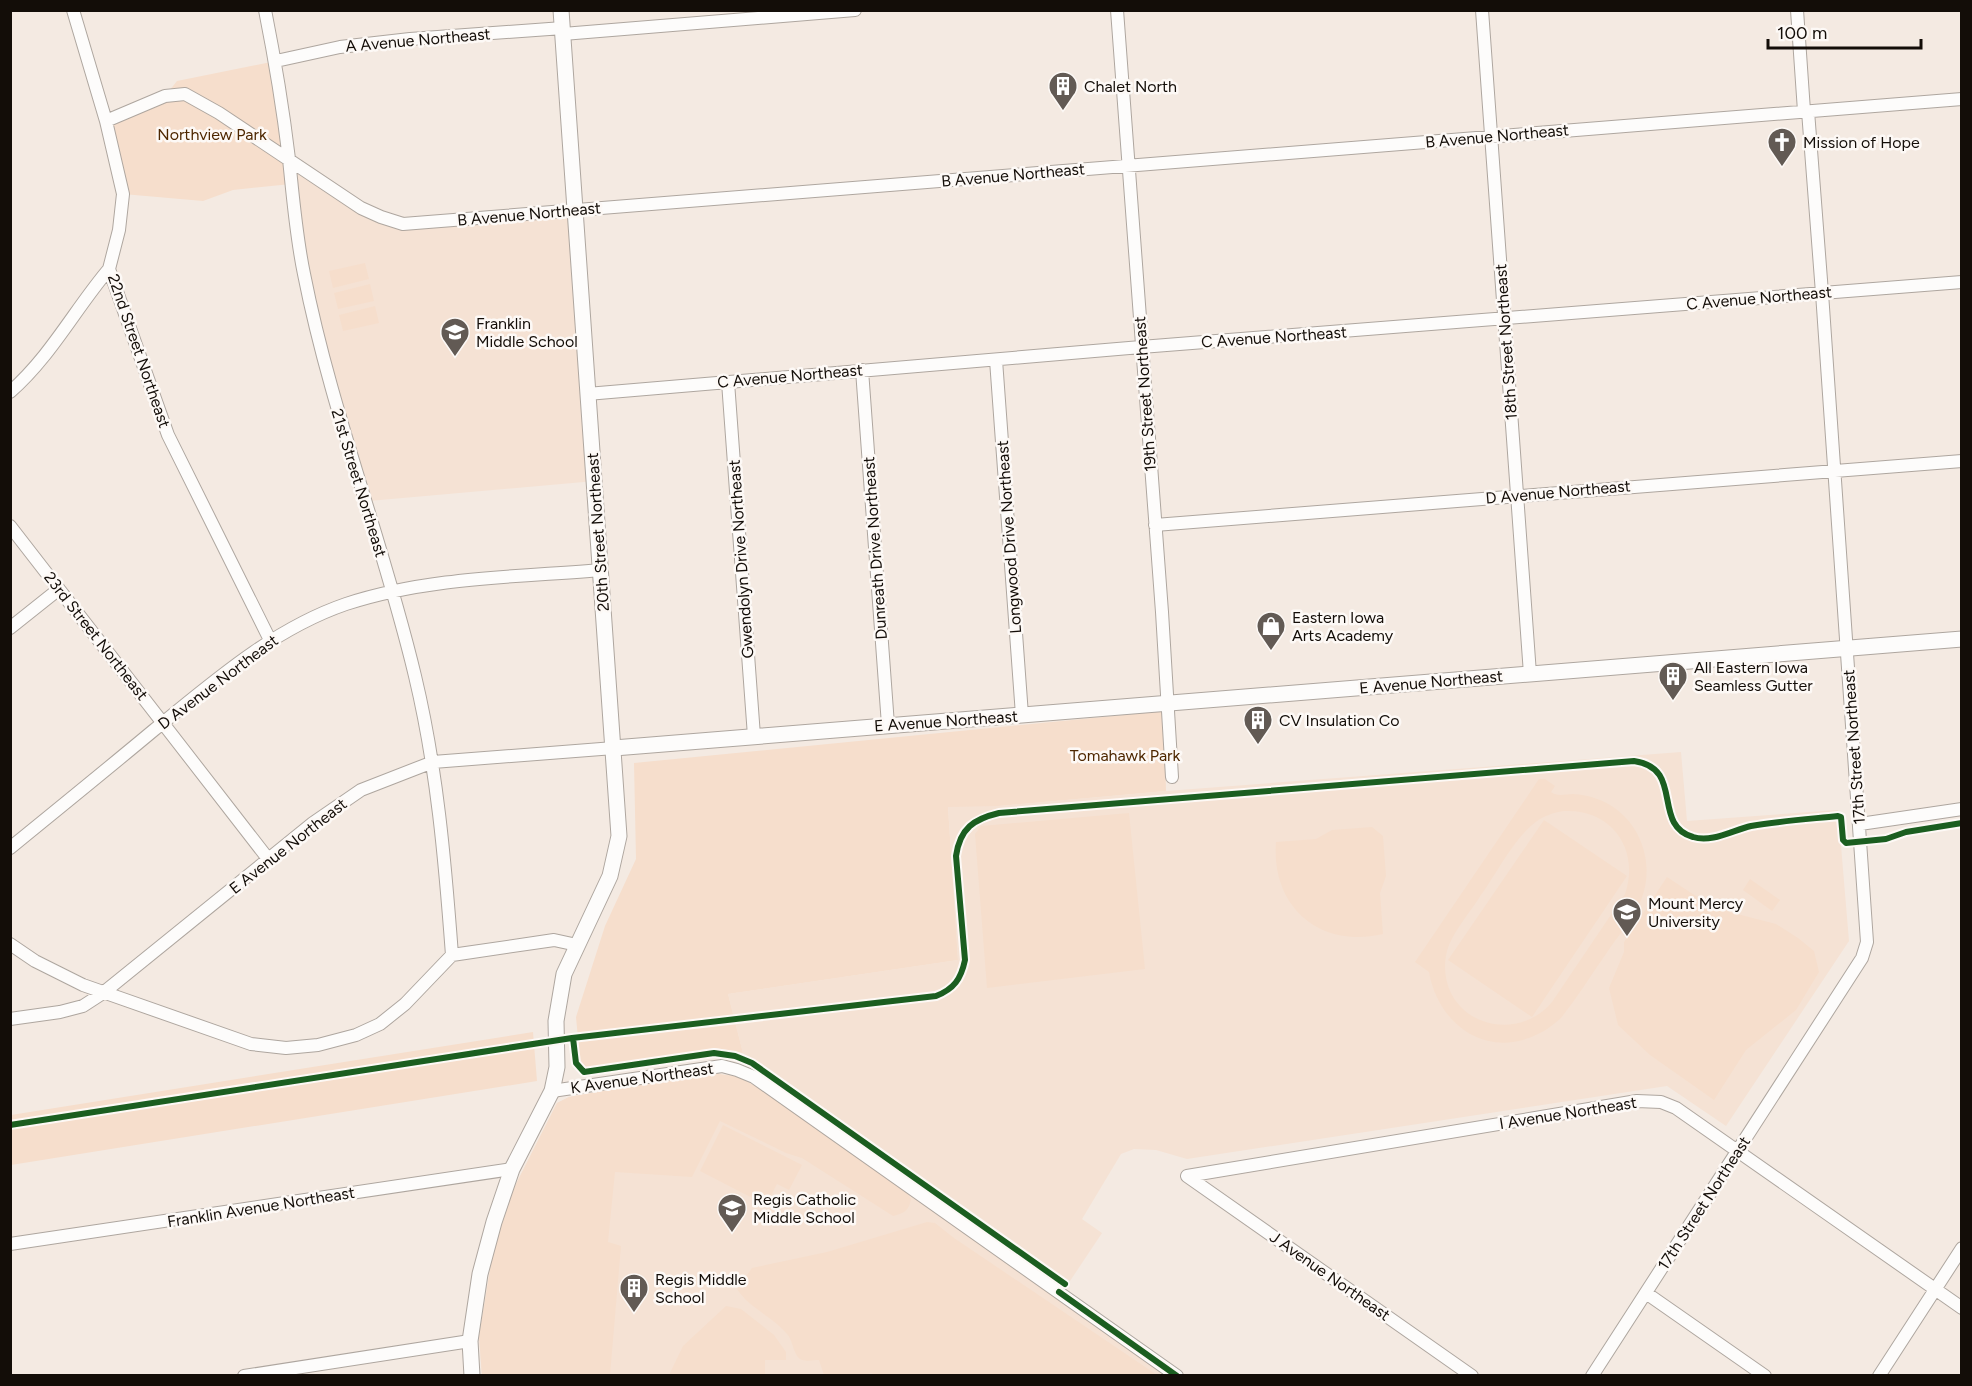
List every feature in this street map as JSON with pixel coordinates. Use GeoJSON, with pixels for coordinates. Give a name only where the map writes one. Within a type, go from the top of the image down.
{"type":"FeatureCollection","features":[{"type":"Feature","properties":{"kind":"street","name":"22nd Street Northeast"},"geometry":{"type":"LineString","coordinates":[[73,10],[106,121],[123,194],[119,230],[109,269],[168,435],[270,640]]}},
{"type":"Feature","properties":{"kind":"street","name":"21st Street Northeast"},"geometry":{"type":"LineString","coordinates":[[265,10],[276,61],[291,190],[304,273],[340,421],[392,591],[415,676],[433,762],[445,865],[452,955]]}},
{"type":"Feature","properties":{"kind":"street","name":"20th Street Northeast"},"geometry":{"type":"LineString","coordinates":[[472,1376],[470,1341],[480,1274],[512,1169],[552,1091],[557,1067],[559,998],[564,974],[610,876],[617,849],[619,827],[561,10]]}},
{"type":"Feature","properties":{"kind":"street","name":"A Avenue Northeast"},"geometry":{"type":"LineString","coordinates":[[276,61],[340,47],[410,39],[563,31],[855,10]]}},
{"type":"Feature","properties":{"kind":"street","name":"19th Street Northeast"},"geometry":{"type":"LineString","coordinates":[[1117,10],[1130,165],[1172,777]]}},
{"type":"Feature","properties":{"kind":"street","name":"18th Street Northeast"},"geometry":{"type":"LineString","coordinates":[[1482,10],[1530,674]]}},
{"type":"Feature","properties":{"kind":"street","name":"17th Street Northeast"},"geometry":{"type":"LineString","coordinates":[[1592,1376],[1862,958],[1867,942],[1822,293],[1797,10]]}},
{"type":"Feature","properties":{"kind":"street","name":"B Avenue Northeast"},"geometry":{"type":"LineString","coordinates":[[106,121],[165,96],[185,94],[199,100],[361,208],[403,224],[1962,99]]}},
{"type":"Feature","properties":{"kind":"street"},"geometry":{"type":"LineString","coordinates":[[10,392],[38,365],[109,269]]}},
{"type":"Feature","properties":{"kind":"street","name":"C Avenue Northeast"},"geometry":{"type":"LineString","coordinates":[[587,394],[1141,347],[1962,282]]}},
{"type":"Feature","properties":{"kind":"street","name":"Longwood Drive Northeast"},"geometry":{"type":"LineString","coordinates":[[996,360],[1022,715]]}},
{"type":"Feature","properties":{"kind":"street","name":"Dunreath Drive Northeast"},"geometry":{"type":"LineString","coordinates":[[862,370],[888,725]]}},
{"type":"Feature","properties":{"kind":"street","name":"Gwendolyn Drive Northeast"},"geometry":{"type":"LineString","coordinates":[[728,382],[754,736]]}},
{"type":"Feature","properties":{"kind":"street","name":"D Avenue Northeast"},"geometry":{"type":"LineString","coordinates":[[1155,525],[1962,460]]}},
{"type":"Feature","properties":{"kind":"street","name":"23rd Street Northeast"},"geometry":{"type":"LineString","coordinates":[[10,526],[269,860]]}},
{"type":"Feature","properties":{"kind":"street","name":"D Avenue Northeast"},"geometry":{"type":"LineString","coordinates":[[10,848],[217,679],[270,640],[329,610],[392,591],[434,583],[602,570]]}},
{"type":"Feature","properties":{"kind":"street"},"geometry":{"type":"LineString","coordinates":[[10,628],[59,588]]}},
{"type":"Feature","properties":{"kind":"street","name":"E Avenue Northeast"},"geometry":{"type":"LineString","coordinates":[[10,1019],[60,1012],[83,1006],[103,993],[337,805],[361,790],[433,762],[1962,639]]}},
{"type":"Feature","properties":{"kind":"street"},"geometry":{"type":"LineString","coordinates":[[1860,824],[1962,809]]}},
{"type":"Feature","properties":{"kind":"street"},"geometry":{"type":"LineString","coordinates":[[10,944],[52,970],[103,993],[251,1044],[286,1048],[318,1046],[356,1035],[380,1024],[405,1004],[452,955],[554,940],[577,945]]}},
{"type":"Feature","properties":{"kind":"street","name":"K Avenue Northeast"},"geometry":{"type":"LineString","coordinates":[[552,1091],[722,1066],[753,1077],[1177,1376]]}},
{"type":"Feature","properties":{"kind":"street","name":"I Avenue Northeast"},"geometry":{"type":"LineString","coordinates":[[1187,1176],[1637,1101],[1660,1102],[1676,1108],[1962,1308]]}},
{"type":"Feature","properties":{"kind":"street","name":"Franklin Avenue Northeast"},"geometry":{"type":"LineString","coordinates":[[10,1244],[512,1169]]}},
{"type":"Feature","properties":{"kind":"street","name":"J Avenue Northeast"},"geometry":{"type":"LineString","coordinates":[[1187,1176],[1472,1376]]}},
{"type":"Feature","properties":{"kind":"street"},"geometry":{"type":"LineString","coordinates":[[1879,1376],[1962,1248]]}},
{"type":"Feature","properties":{"kind":"street"},"geometry":{"type":"LineString","coordinates":[[1646,1293],[1765,1376]]}},
{"type":"Feature","properties":{"kind":"street"},"geometry":{"type":"LineString","coordinates":[[244,1376],[470,1341]]}},
{"type":"Feature","properties":{"kind":"shaded area","name":"Franklin Middle School"},"geometry":{"type":"Polygon","coordinates":[[[289,159],[361,208],[403,224],[576,210],[595,481],[369,501],[304,274],[289,159]]]}},
{"type":"Feature","properties":{"kind":"shaded area","name":"Mount Mercy University"},"geometry":{"type":"Polygon","coordinates":[[[1681,752],[1687,821],[1838,810],[1849,941],[1726,1126],[1667,1086],[1187,1159],[1156,1150],[1134,1149],[1121,1154],[1082,1219],[1102,1233],[1070,1281],[765,1066],[743,1053],[728,994],[958,960],[948,806],[999,806],[1681,752]]]}},
{"type":"Feature","properties":{"kind":"shaded area","name":"Regis Catholic Middle School"},"geometry":{"type":"Polygon","coordinates":[[[718,1073],[759,1088],[1167,1376],[482,1376],[479,1336],[484,1307],[514,1188],[557,1103],[569,1097],[718,1073]]]}},
{"type":"Feature","properties":{"kind":"green space","name":"Northview Park"},"geometry":{"type":"Polygon","coordinates":[[[276,61],[291,184],[233,190],[203,201],[123,194],[106,121],[165,96],[177,81],[276,61]]]}},
{"type":"Feature","properties":{"kind":"green space"},"geometry":{"type":"Polygon","coordinates":[[[365,263],[369,279],[333,288],[329,271],[365,263]]]}},
{"type":"Feature","properties":{"kind":"green space"},"geometry":{"type":"Polygon","coordinates":[[[370,284],[374,301],[338,309],[334,293],[370,284]]]}},
{"type":"Feature","properties":{"kind":"green space"},"geometry":{"type":"Polygon","coordinates":[[[375,306],[379,323],[343,331],[339,315],[375,306]]]}},
{"type":"Feature","properties":{"kind":"green space","name":"Tomahawk Park"},"geometry":{"type":"Polygon","coordinates":[[[1164,711],[1166,791],[999,806],[948,807],[958,960],[728,994],[743,1053],[716,1048],[587,1068],[582,1065],[576,1017],[605,926],[636,859],[634,763],[1164,711]]]}},
{"type":"Feature","properties":{"kind":"green space"},"geometry":{"type":"Polygon","coordinates":[[[1539,779],[1545,779],[1555,786],[1551,792],[1554,794],[1585,796],[1606,803],[1616,809],[1634,828],[1644,850],[1647,875],[1638,907],[1561,1018],[1544,1031],[1519,1041],[1500,1043],[1483,1040],[1467,1032],[1443,1007],[1434,991],[1429,972],[1415,962],[1539,779]],[[1565,811],[1552,814],[1532,825],[1511,849],[1452,939],[1445,962],[1449,988],[1458,1003],[1471,1015],[1486,1022],[1503,1025],[1521,1022],[1537,1015],[1552,1002],[1625,894],[1629,878],[1629,863],[1619,836],[1597,817],[1582,812],[1565,811]]]}},
{"type":"Feature","properties":{"kind":"green space"},"geometry":{"type":"Polygon","coordinates":[[[1129,813],[1145,969],[987,988],[975,834],[981,826],[1129,813]]]}},
{"type":"Feature","properties":{"kind":"green space"},"geometry":{"type":"Polygon","coordinates":[[[1544,820],[1627,876],[1532,1017],[1448,960],[1544,820]]]}},
{"type":"Feature","properties":{"kind":"green space"},"geometry":{"type":"Polygon","coordinates":[[[1372,827],[1383,836],[1386,876],[1380,893],[1383,934],[1360,937],[1339,935],[1320,929],[1304,918],[1291,904],[1282,886],[1277,865],[1276,842],[1316,839],[1332,830],[1372,827]]]}},
{"type":"Feature","properties":{"kind":"green space"},"geometry":{"type":"Polygon","coordinates":[[[1667,877],[1714,908],[1776,924],[1814,951],[1819,972],[1796,1010],[1746,1050],[1714,1100],[1650,1055],[1618,1025],[1609,988],[1624,952],[1624,942],[1667,877]]]}},
{"type":"Feature","properties":{"kind":"green space"},"geometry":{"type":"Polygon","coordinates":[[[1750,879],[1780,900],[1772,911],[1743,890],[1750,879]]]}},
{"type":"Feature","properties":{"kind":"green space"},"geometry":{"type":"Polygon","coordinates":[[[533,1032],[537,1081],[11,1165],[11,1115],[533,1032]]]}},
{"type":"Feature","properties":{"kind":"green space"},"geometry":{"type":"Polygon","coordinates":[[[706,1073],[737,1076],[759,1088],[907,1192],[911,1199],[907,1209],[893,1216],[802,1158],[786,1153],[720,1121],[692,1177],[615,1172],[608,1242],[621,1246],[610,1375],[482,1376],[479,1336],[493,1251],[514,1188],[557,1103],[569,1097],[706,1073]]]}},
{"type":"Feature","properties":{"kind":"green space"},"geometry":{"type":"Polygon","coordinates":[[[723,1125],[802,1165],[789,1190],[777,1184],[766,1205],[700,1171],[723,1125]]]}},
{"type":"Feature","properties":{"kind":"green space"},"geometry":{"type":"Polygon","coordinates":[[[927,1222],[935,1223],[1157,1375],[876,1376],[871,1373],[867,1375],[824,1375],[819,1360],[800,1359],[787,1334],[748,1302],[737,1289],[752,1268],[827,1252],[927,1222]]]}},
{"type":"Feature","properties":{"kind":"green space"},"geometry":{"type":"Polygon","coordinates":[[[726,1306],[741,1309],[774,1335],[786,1352],[786,1360],[765,1360],[765,1375],[669,1375],[683,1346],[726,1306]]]}},
{"type":"Feature","properties":{"kind":"cycle path"},"geometry":{"type":"LineString","coordinates":[[10,1125],[572,1038],[936,996],[948,990],[956,982],[965,960],[956,856],[958,846],[970,826],[982,818],[999,813],[1634,761],[1649,766],[1659,774],[1673,821],[1680,831],[1693,837],[1715,837],[1751,826],[1838,816],[1841,817],[1843,840],[1846,843],[1886,839],[1906,832],[1962,823]]}},
{"type":"Feature","properties":{"kind":"cycle path"},"geometry":{"type":"LineString","coordinates":[[573,1038],[576,1063],[584,1072],[714,1053],[735,1056],[752,1063],[1065,1284]]}},
{"type":"Feature","properties":{"kind":"cycle path"},"geometry":{"type":"LineString","coordinates":[[1059,1292],[1177,1376]]}},
{"type":"Feature","properties":{"kind":"place","name":"Chalet North"},"geometry":{"type":"Point","coordinates":[1063,112]}},
{"type":"Feature","properties":{"kind":"place","name":"Mission of Hope"},"geometry":{"type":"Point","coordinates":[1782,168]}},
{"type":"Feature","properties":{"kind":"place","name":"Franklin Middle School"},"geometry":{"type":"Point","coordinates":[455,358]}},
{"type":"Feature","properties":{"kind":"place","name":"Eastern Iowa Arts Academy"},"geometry":{"type":"Point","coordinates":[1271,652]}},
{"type":"Feature","properties":{"kind":"place","name":"All Eastern Iowa Seamless Gutter"},"geometry":{"type":"Point","coordinates":[1673,702]}},
{"type":"Feature","properties":{"kind":"place","name":"CV Insulation Co"},"geometry":{"type":"Point","coordinates":[1258,746]}},
{"type":"Feature","properties":{"kind":"place","name":"Mount Mercy University"},"geometry":{"type":"Point","coordinates":[1627,938]}},
{"type":"Feature","properties":{"kind":"place","name":"Regis Catholic Middle School"},"geometry":{"type":"Point","coordinates":[732,1234]}},
{"type":"Feature","properties":{"kind":"place","name":"Regis Middle School"},"geometry":{"type":"Point","coordinates":[634,1314]}}]}
